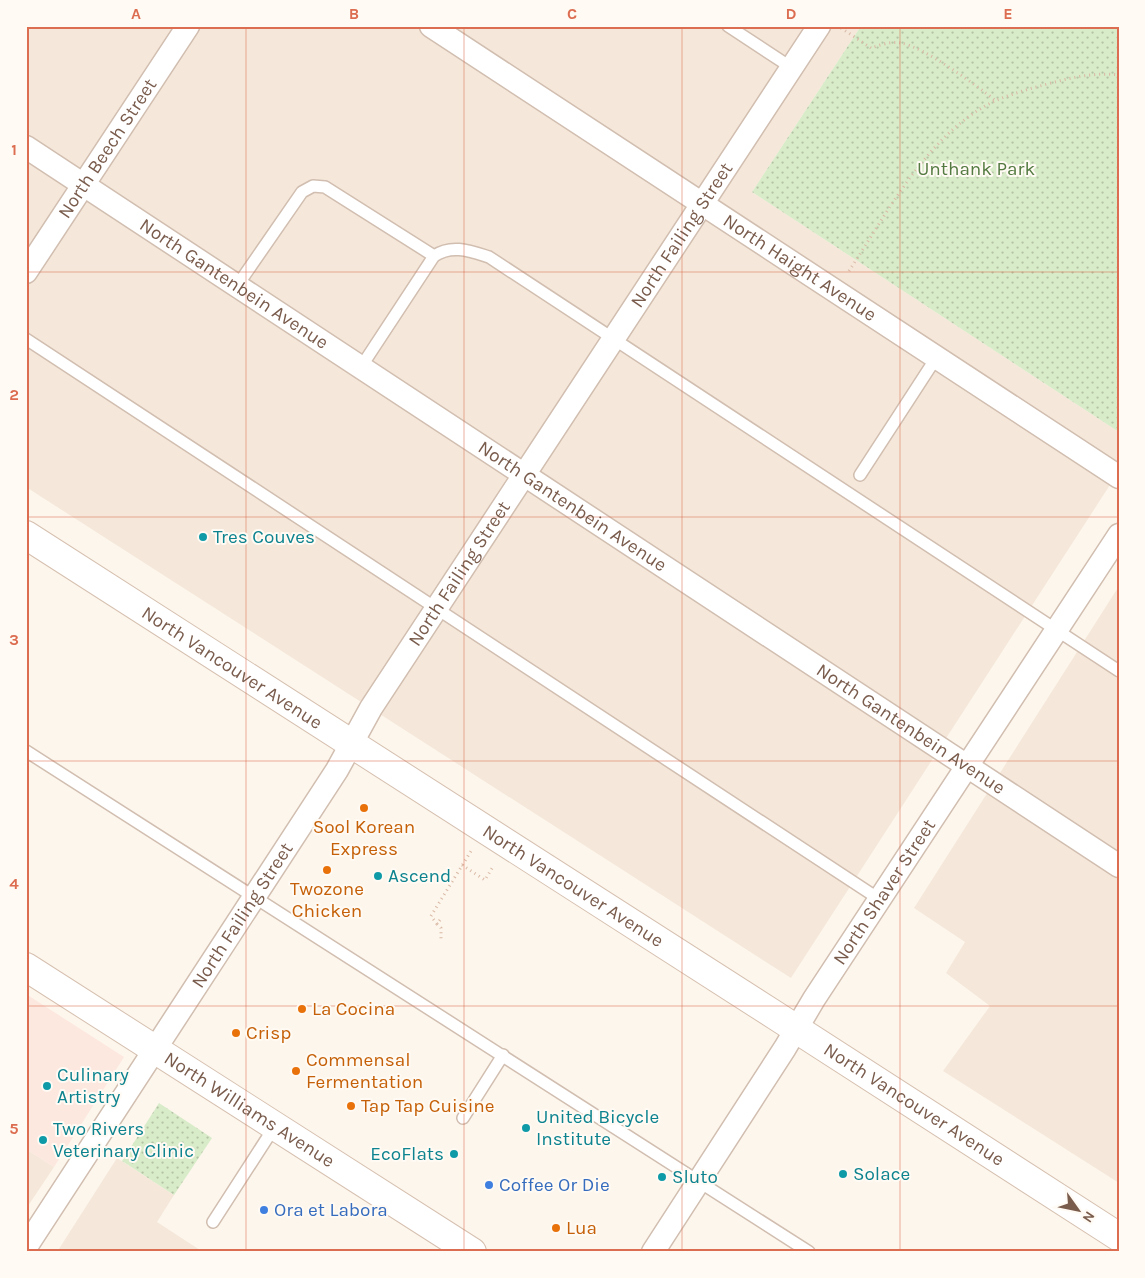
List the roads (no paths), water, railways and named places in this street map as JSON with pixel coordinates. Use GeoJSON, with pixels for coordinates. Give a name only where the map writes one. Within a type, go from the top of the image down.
{"type":"FeatureCollection","features":[{"type":"Feature","properties":{"kind":"main road","name":"North Vancouver Avenue"},"geometry":{"type":"LineString","coordinates":[[26,535],[350,745],[797,1028],[1119,1237]]}},
{"type":"Feature","properties":{"kind":"main road","name":"North Williams Avenue"},"geometry":{"type":"LineString","coordinates":[[26,967],[472,1252]]}},
{"type":"Feature","properties":{"kind":"street","name":"North Beech Street"},"geometry":{"type":"LineString","coordinates":[[26,272],[188,26]]}},
{"type":"Feature","properties":{"kind":"street","name":"North Haight Avenue"},"geometry":{"type":"LineString","coordinates":[[431,26],[1119,477]]}},
{"type":"Feature","properties":{"kind":"street","name":"North Failing Street"},"geometry":{"type":"LineString","coordinates":[[26,1247],[337,770],[370,711],[819,26]]}},
{"type":"Feature","properties":{"kind":"street","name":"North Gantenbein Avenue"},"geometry":{"type":"LineString","coordinates":[[26,147],[1119,866]]}},
{"type":"Feature","properties":{"kind":"street","name":"North Shaver Street"},"geometry":{"type":"LineString","coordinates":[[653,1252],[879,899],[1119,535]]}},
{"type":"Feature","properties":{"kind":"lane"},"geometry":{"type":"LineString","coordinates":[[728,26],[792,68]]}},
{"type":"Feature","properties":{"kind":"lane"},"geometry":{"type":"LineString","coordinates":[[237,286],[302,192],[313,186],[325,187],[434,256]]}},
{"type":"Feature","properties":{"kind":"lane"},"geometry":{"type":"LineString","coordinates":[[360,367],[434,256],[443,250],[462,249],[489,257],[1119,671]]}},
{"type":"Feature","properties":{"kind":"lane"},"geometry":{"type":"LineString","coordinates":[[26,339],[436,610],[879,899]]}},
{"type":"Feature","properties":{"kind":"lane"},"geometry":{"type":"LineString","coordinates":[[860,475],[936,358]]}},
{"type":"Feature","properties":{"kind":"lane"},"geometry":{"type":"LineString","coordinates":[[26,751],[809,1252]]}},
{"type":"Feature","properties":{"kind":"lane"},"geometry":{"type":"LineString","coordinates":[[463,1118],[503,1055]]}},
{"type":"Feature","properties":{"kind":"lane"},"geometry":{"type":"LineString","coordinates":[[213,1222],[275,1126]]}},
{"type":"Feature","properties":{"kind":"place","name":"Tres Couves"},"geometry":{"type":"Point","coordinates":[203,537]}},
{"type":"Feature","properties":{"kind":"place","name":"Sool Korean Express"},"geometry":{"type":"Point","coordinates":[364,808]}},
{"type":"Feature","properties":{"kind":"place","name":"Twozone Chicken"},"geometry":{"type":"Point","coordinates":[327,870]}},
{"type":"Feature","properties":{"kind":"place","name":"Ascend"},"geometry":{"type":"Point","coordinates":[378,876]}},
{"type":"Feature","properties":{"kind":"place","name":"La Cocina"},"geometry":{"type":"Point","coordinates":[302,1009]}},
{"type":"Feature","properties":{"kind":"place","name":"Crisp"},"geometry":{"type":"Point","coordinates":[236,1033]}},
{"type":"Feature","properties":{"kind":"place","name":"Commensal Fermentation"},"geometry":{"type":"Point","coordinates":[296,1071]}},
{"type":"Feature","properties":{"kind":"place","name":"Culinary Artistry"},"geometry":{"type":"Point","coordinates":[47,1086]}},
{"type":"Feature","properties":{"kind":"place","name":"Tap Tap Cuisine"},"geometry":{"type":"Point","coordinates":[351,1106]}},
{"type":"Feature","properties":{"kind":"place","name":"United Bicycle Institute"},"geometry":{"type":"Point","coordinates":[526,1128]}},
{"type":"Feature","properties":{"kind":"place","name":"Two Rivers Veterinary Clinic"},"geometry":{"type":"Point","coordinates":[43,1140]}},
{"type":"Feature","properties":{"kind":"place","name":"EcoFlats"},"geometry":{"type":"Point","coordinates":[454,1154]}},
{"type":"Feature","properties":{"kind":"place","name":"Solace"},"geometry":{"type":"Point","coordinates":[843,1174]}},
{"type":"Feature","properties":{"kind":"place","name":"Sluto"},"geometry":{"type":"Point","coordinates":[662,1177]}},
{"type":"Feature","properties":{"kind":"place","name":"Coffee Or Die"},"geometry":{"type":"Point","coordinates":[489,1185]}},
{"type":"Feature","properties":{"kind":"place","name":"Ora et Labora"},"geometry":{"type":"Point","coordinates":[264,1210]}},
{"type":"Feature","properties":{"kind":"place","name":"Lua"},"geometry":{"type":"Point","coordinates":[556,1228]}},
{"type":"Feature","properties":{"kind":"park label","name":"Unthank Park"},"geometry":{"type":"Point","coordinates":[976,169]}}]}
